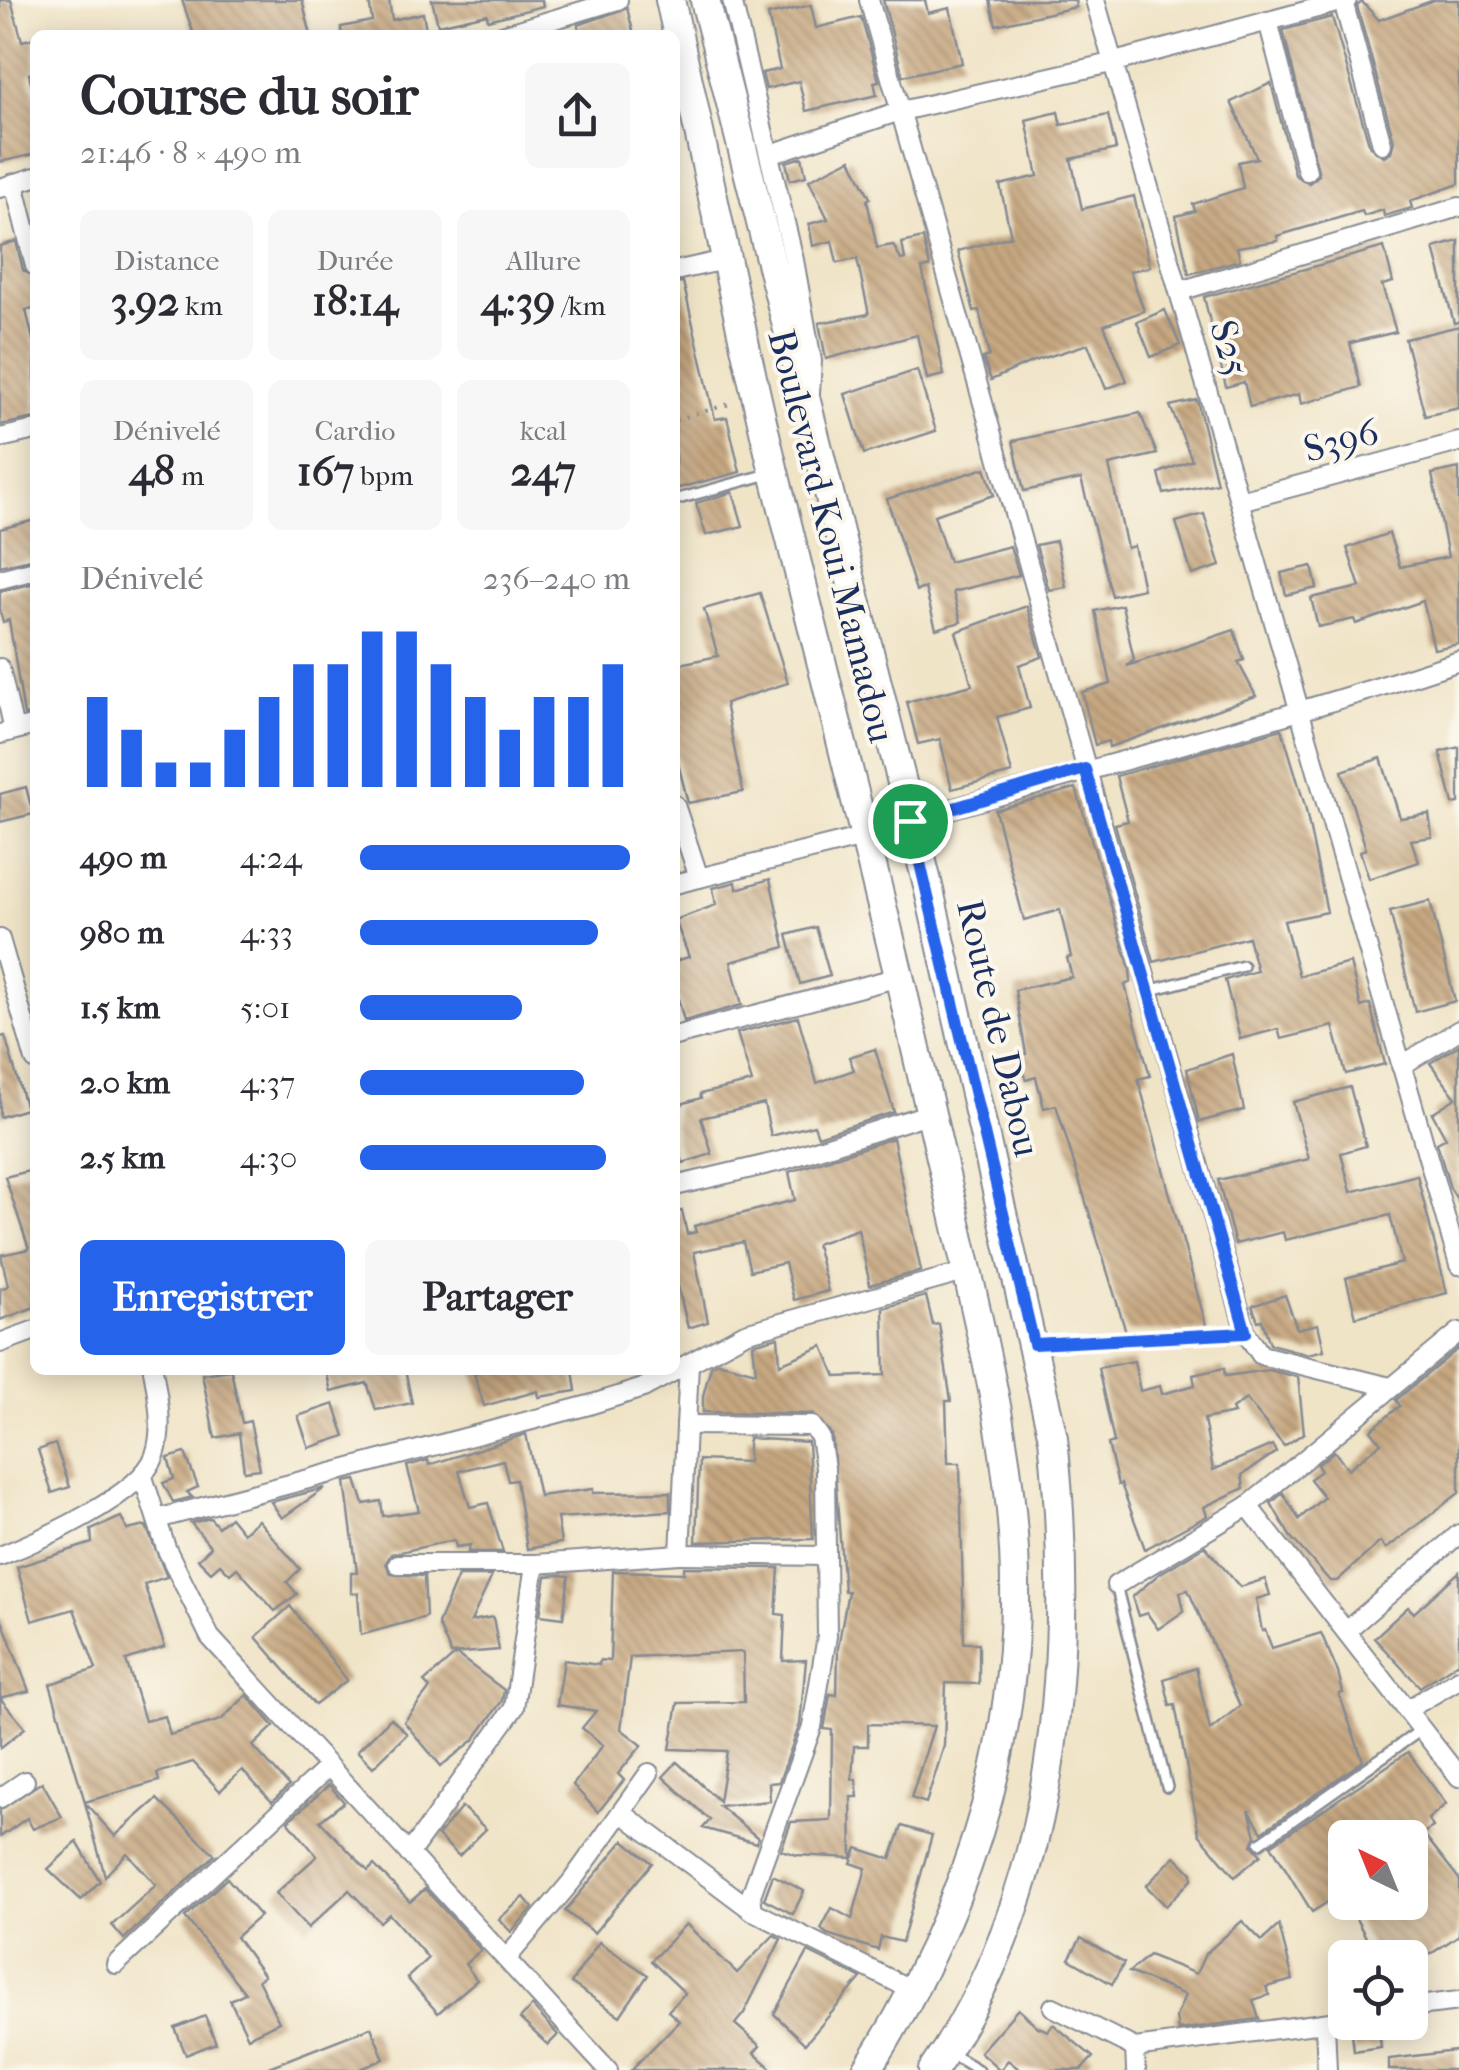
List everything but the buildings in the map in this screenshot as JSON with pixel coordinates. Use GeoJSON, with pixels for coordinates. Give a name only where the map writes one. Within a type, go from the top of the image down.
{"type":"FeatureCollection","features":[{"type":"Feature","properties":{"kind":"main road","name":"Boulevard Koui Mamadou"},"geometry":{"type":"LineString","coordinates":[[670,0],[677,30]]}},
{"type":"Feature","properties":{"kind":"main road","name":"Route de Dabou"},"geometry":{"type":"LineString","coordinates":[[705,0],[910,821],[1053,1438],[1062,1529],[1064,1628],[1053,1738],[1027,1863],[988,1968],[939,2060]]}},
{"type":"Feature","properties":{"kind":"main road","name":"Boulevard Koui Mamadou"},"geometry":{"type":"LineString","coordinates":[[680,44],[756,396],[867,836],[998,1399],[1012,1505],[1015,1607],[1006,1720],[988,1800],[962,1884],[916,1992],[867,2070]]}},
{"type":"Feature","properties":{"kind":"street"},"geometry":{"type":"LineString","coordinates":[[519,30],[618,0]]}},
{"type":"Feature","properties":{"kind":"street"},"geometry":{"type":"LineString","coordinates":[[732,0],[771,154],[812,361],[808,423]]}},
{"type":"Feature","properties":{"kind":"street"},"geometry":{"type":"LineString","coordinates":[[868,0],[897,112],[991,422],[1085,769],[1246,1333],[1261,1355],[1390,1387]]}},
{"type":"Feature","properties":{"kind":"street","name":"S25"},"geometry":{"type":"LineString","coordinates":[[1095,0],[1459,1265]]}},
{"type":"Feature","properties":{"kind":"street"},"geometry":{"type":"LineString","coordinates":[[771,154],[897,112],[1111,64],[1345,1],[1382,144]]}},
{"type":"Feature","properties":{"kind":"street"},"geometry":{"type":"LineString","coordinates":[[1268,21],[1307,170]]}},
{"type":"Feature","properties":{"kind":"street"},"geometry":{"type":"LineString","coordinates":[[7,185],[30,252]]}},
{"type":"Feature","properties":{"kind":"street"},"geometry":{"type":"LineString","coordinates":[[1180,291],[1459,208]]}},
{"type":"Feature","properties":{"kind":"street"},"geometry":{"type":"LineString","coordinates":[[680,269],[729,260]]}},
{"type":"Feature","properties":{"kind":"street"},"geometry":{"type":"LineString","coordinates":[[0,438],[30,431]]}},
{"type":"Feature","properties":{"kind":"street","name":"S396"},"geometry":{"type":"LineString","coordinates":[[1240,501],[1459,442]]}},
{"type":"Feature","properties":{"kind":"street"},"geometry":{"type":"LineString","coordinates":[[0,579],[30,571]]}},
{"type":"Feature","properties":{"kind":"street"},"geometry":{"type":"LineString","coordinates":[[910,821],[1085,769],[1300,714],[1459,662]]}},
{"type":"Feature","properties":{"kind":"street"},"geometry":{"type":"LineString","coordinates":[[0,668],[7,732]]}},
{"type":"Feature","properties":{"kind":"street"},"geometry":{"type":"LineString","coordinates":[[680,820],[699,878]]}},
{"type":"Feature","properties":{"kind":"street"},"geometry":{"type":"LineString","coordinates":[[680,883],[867,836]]}},
{"type":"Feature","properties":{"kind":"street"},"geometry":{"type":"LineString","coordinates":[[0,939],[30,1043]]}},
{"type":"Feature","properties":{"kind":"street"},"geometry":{"type":"LineString","coordinates":[[680,1035],[899,977]]}},
{"type":"Feature","properties":{"kind":"street"},"geometry":{"type":"LineString","coordinates":[[1402,1066],[1459,1030]]}},
{"type":"Feature","properties":{"kind":"street"},"geometry":{"type":"LineString","coordinates":[[680,1185],[781,1161],[931,1112]]}},
{"type":"Feature","properties":{"kind":"street"},"geometry":{"type":"LineString","coordinates":[[680,1369],[745,1333],[968,1272]]}},
{"type":"Feature","properties":{"kind":"street"},"geometry":{"type":"LineString","coordinates":[[0,1343],[30,1332]]}},
{"type":"Feature","properties":{"kind":"street"},"geometry":{"type":"LineString","coordinates":[[1116,1585],[1248,1506],[1459,1332]]}},
{"type":"Feature","properties":{"kind":"street"},"geometry":{"type":"LineString","coordinates":[[680,1554],[690,1364]]}},
{"type":"Feature","properties":{"kind":"street"},"geometry":{"type":"LineString","coordinates":[[0,1556],[53,1534],[143,1477],[154,1459],[160,1431],[154,1375]]}},
{"type":"Feature","properties":{"kind":"street"},"geometry":{"type":"LineString","coordinates":[[156,1519],[589,1405],[643,1388],[668,1375]]}},
{"type":"Feature","properties":{"kind":"street"},"geometry":{"type":"LineString","coordinates":[[686,1426],[812,1426],[820,1436],[825,1468],[827,1636],[812,1727],[752,1894],[753,1911]]}},
{"type":"Feature","properties":{"kind":"street"},"geometry":{"type":"LineString","coordinates":[[143,1477],[156,1519],[210,1636],[608,2070]]}},
{"type":"Feature","properties":{"kind":"street"},"geometry":{"type":"LineString","coordinates":[[1248,1506],[1459,1778]]}},
{"type":"Feature","properties":{"kind":"street"},"geometry":{"type":"LineString","coordinates":[[1347,1630],[1459,1534]]}},
{"type":"Feature","properties":{"kind":"street"},"geometry":{"type":"LineString","coordinates":[[398,1564],[535,1564],[680,1554],[825,1556]]}},
{"type":"Feature","properties":{"kind":"street"},"geometry":{"type":"LineString","coordinates":[[409,1854],[514,1708],[535,1564]]}},
{"type":"Feature","properties":{"kind":"street"},"geometry":{"type":"LineString","coordinates":[[1408,1709],[1459,1679]]}},
{"type":"Feature","properties":{"kind":"street"},"geometry":{"type":"LineString","coordinates":[[116,1964],[328,1767]]}},
{"type":"Feature","properties":{"kind":"street"},"geometry":{"type":"LineString","coordinates":[[507,1958],[649,1773]]}},
{"type":"Feature","properties":{"kind":"street"},"geometry":{"type":"LineString","coordinates":[[0,1798],[25,1781]]}},
{"type":"Feature","properties":{"kind":"street"},"geometry":{"type":"LineString","coordinates":[[622,1813],[753,1911],[916,1992]]}},
{"type":"Feature","properties":{"kind":"street"},"geometry":{"type":"LineString","coordinates":[[1428,2004],[1459,2001]]}},
{"type":"Feature","properties":{"kind":"street"},"geometry":{"type":"LineString","coordinates":[[1053,2007],[1135,2048],[1328,2023]]}},
{"type":"Feature","properties":{"kind":"street"},"geometry":{"type":"LineString","coordinates":[[1324,2024],[1327,2070]]}},
{"type":"Feature","properties":{"kind":"street"},"geometry":{"type":"LineString","coordinates":[[1135,2048],[1136,2070]]}},
{"type":"Feature","properties":{"kind":"lane"},"geometry":{"type":"LineString","coordinates":[[680,499],[774,472]]}},
{"type":"Feature","properties":{"kind":"lane"},"geometry":{"type":"LineString","coordinates":[[1148,991],[1243,966]]}},
{"type":"Feature","properties":{"kind":"lane"},"geometry":{"type":"LineString","coordinates":[[1116,1585],[1168,1787]]}},
{"type":"Feature","properties":{"kind":"lane"},"geometry":{"type":"LineString","coordinates":[[1260,1843],[1423,1728]]}},
{"type":"Feature","properties":{"kind":"lane"},"geometry":{"type":"LineString","coordinates":[[939,2060],[978,2070]]}},
{"type":"Feature","properties":{"kind":"path"},"geometry":{"type":"LineString","coordinates":[[680,419],[756,396]]}},
{"type":"Feature","properties":{"kind":"path"},"geometry":{"type":"LineString","coordinates":[[1034,1344],[1246,1333]]}},
{"type":"Feature","properties":{"kind":"route"},"geometry":{"type":"LineString","coordinates":[[1085,769],[1246,1333],[1034,1344],[910,821],[1085,769]]}}]}
